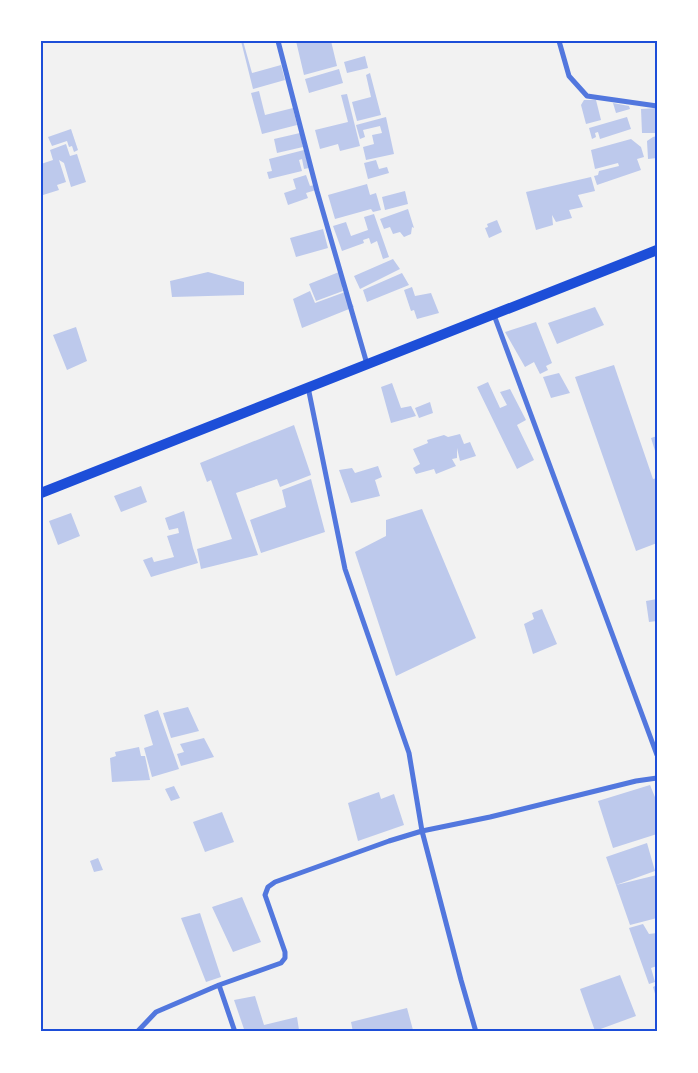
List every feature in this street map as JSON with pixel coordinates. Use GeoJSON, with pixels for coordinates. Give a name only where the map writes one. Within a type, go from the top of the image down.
{"type":"FeatureCollection","features":[{"type":"Feature","properties":{"kind":"main road"},"geometry":{"type":"LineString","coordinates":[[41,493],[657,250]]}},
{"type":"Feature","properties":{"kind":"street"},"geometry":{"type":"LineString","coordinates":[[278,41],[317,191],[367,365]]}},
{"type":"Feature","properties":{"kind":"street"},"geometry":{"type":"LineString","coordinates":[[559,41],[569,76],[587,96],[657,106]]}},
{"type":"Feature","properties":{"kind":"street"},"geometry":{"type":"LineString","coordinates":[[494,315],[657,755]]}},
{"type":"Feature","properties":{"kind":"street"},"geometry":{"type":"LineString","coordinates":[[308,387],[345,569],[409,753],[422,831],[476,1032]]}},
{"type":"Feature","properties":{"kind":"street"},"geometry":{"type":"LineString","coordinates":[[137,1032],[156,1012],[219,985],[281,963],[285,952],[265,895],[268,887],[275,882],[422,831],[490,817],[636,781],[657,778]]}},
{"type":"Feature","properties":{"kind":"street"},"geometry":{"type":"LineString","coordinates":[[219,985],[235,1032]]}},
{"type":"Feature","properties":{"kind":"building"},"geometry":{"type":"Polygon","coordinates":[[[241,41],[243,41],[252,73],[281,65],[285,80],[253,89],[241,41]]]}},
{"type":"Feature","properties":{"kind":"building"},"geometry":{"type":"Polygon","coordinates":[[[296,41],[331,41],[337,66],[304,75],[296,41]]]}},
{"type":"Feature","properties":{"kind":"building"},"geometry":{"type":"Polygon","coordinates":[[[365,56],[368,68],[347,73],[344,62],[365,56]]]}},
{"type":"Feature","properties":{"kind":"building"},"geometry":{"type":"Polygon","coordinates":[[[339,69],[343,83],[309,93],[305,79],[339,69]]]}},
{"type":"Feature","properties":{"kind":"building"},"geometry":{"type":"Polygon","coordinates":[[[370,73],[381,115],[357,121],[352,102],[371,97],[366,75],[370,73]]]}},
{"type":"Feature","properties":{"kind":"building"},"geometry":{"type":"Polygon","coordinates":[[[259,91],[265,115],[293,108],[297,125],[262,134],[251,93],[259,91]]]}},
{"type":"Feature","properties":{"kind":"building"},"geometry":{"type":"Polygon","coordinates":[[[347,94],[360,146],[340,151],[338,144],[320,149],[315,130],[348,122],[341,95],[347,94]]]}},
{"type":"Feature","properties":{"kind":"building"},"geometry":{"type":"Polygon","coordinates":[[[584,100],[596,100],[601,120],[586,124],[581,105],[584,100]]]}},
{"type":"Feature","properties":{"kind":"building"},"geometry":{"type":"Polygon","coordinates":[[[613,103],[629,106],[630,109],[616,113],[613,103]]]}},
{"type":"Feature","properties":{"kind":"building"},"geometry":{"type":"Polygon","coordinates":[[[657,108],[657,133],[642,133],[641,109],[657,108]]]}},
{"type":"Feature","properties":{"kind":"building"},"geometry":{"type":"Polygon","coordinates":[[[386,117],[394,154],[366,160],[363,147],[374,144],[372,135],[382,133],[380,126],[363,130],[365,137],[360,139],[356,125],[386,117]]]}},
{"type":"Feature","properties":{"kind":"building"},"geometry":{"type":"Polygon","coordinates":[[[627,117],[631,129],[600,139],[598,132],[595,133],[596,137],[592,139],[589,128],[627,117]]]}},
{"type":"Feature","properties":{"kind":"building"},"geometry":{"type":"Polygon","coordinates":[[[71,129],[78,150],[74,152],[72,146],[69,147],[67,141],[52,146],[48,137],[71,129]]]}},
{"type":"Feature","properties":{"kind":"building"},"geometry":{"type":"Polygon","coordinates":[[[300,133],[303,147],[277,153],[274,139],[300,133]]]}},
{"type":"Feature","properties":{"kind":"building"},"geometry":{"type":"Polygon","coordinates":[[[657,136],[657,158],[648,159],[647,141],[657,136]]]}},
{"type":"Feature","properties":{"kind":"building"},"geometry":{"type":"Polygon","coordinates":[[[631,139],[641,147],[644,157],[637,159],[641,170],[597,185],[594,176],[598,175],[599,171],[619,166],[618,163],[595,169],[591,150],[631,139]]]}},
{"type":"Feature","properties":{"kind":"building"},"geometry":{"type":"Polygon","coordinates":[[[66,144],[70,156],[77,154],[86,182],[71,187],[64,163],[59,160],[66,182],[57,185],[59,190],[43,195],[41,188],[41,164],[53,160],[50,150],[66,144]]]}},
{"type":"Feature","properties":{"kind":"building"},"geometry":{"type":"Polygon","coordinates":[[[304,150],[309,168],[304,169],[302,159],[299,160],[302,171],[269,179],[267,172],[272,171],[269,159],[304,150]]]}},
{"type":"Feature","properties":{"kind":"building"},"geometry":{"type":"Polygon","coordinates":[[[376,160],[379,169],[387,167],[389,173],[368,179],[364,163],[376,160]]]}},
{"type":"Feature","properties":{"kind":"building"},"geometry":{"type":"Polygon","coordinates":[[[306,175],[310,186],[314,185],[316,190],[306,193],[308,198],[288,205],[284,193],[296,189],[293,179],[306,175]]]}},
{"type":"Feature","properties":{"kind":"building"},"geometry":{"type":"Polygon","coordinates":[[[591,177],[595,191],[578,195],[583,207],[569,210],[572,218],[556,222],[552,215],[553,225],[536,230],[526,192],[591,177]]]}},
{"type":"Feature","properties":{"kind":"building"},"geometry":{"type":"Polygon","coordinates":[[[367,184],[370,195],[376,193],[381,210],[373,212],[371,209],[335,219],[328,195],[367,184]]]}},
{"type":"Feature","properties":{"kind":"building"},"geometry":{"type":"Polygon","coordinates":[[[405,191],[408,204],[385,210],[382,197],[405,191]]]}},
{"type":"Feature","properties":{"kind":"building"},"geometry":{"type":"Polygon","coordinates":[[[408,209],[414,228],[412,227],[411,234],[404,237],[400,232],[393,234],[390,227],[384,229],[380,219],[408,209]]]}},
{"type":"Feature","properties":{"kind":"building"},"geometry":{"type":"Polygon","coordinates":[[[374,214],[389,257],[383,259],[377,241],[371,244],[369,238],[363,240],[364,243],[342,251],[333,226],[346,222],[351,236],[368,230],[364,217],[374,214]]]}},
{"type":"Feature","properties":{"kind":"building"},"geometry":{"type":"Polygon","coordinates":[[[497,220],[502,232],[489,238],[485,228],[488,227],[487,224],[497,220]]]}},
{"type":"Feature","properties":{"kind":"building"},"geometry":{"type":"Polygon","coordinates":[[[323,229],[328,248],[296,257],[290,238],[323,229]]]}},
{"type":"Feature","properties":{"kind":"building"},"geometry":{"type":"Polygon","coordinates":[[[393,259],[400,269],[360,289],[354,276],[393,259]]]}},
{"type":"Feature","properties":{"kind":"building"},"geometry":{"type":"Polygon","coordinates":[[[208,272],[244,282],[244,295],[172,297],[170,281],[208,272]]]}},
{"type":"Feature","properties":{"kind":"building"},"geometry":{"type":"Polygon","coordinates":[[[339,272],[345,286],[342,287],[343,291],[316,301],[309,284],[339,272]]]}},
{"type":"Feature","properties":{"kind":"building"},"geometry":{"type":"Polygon","coordinates":[[[402,273],[409,285],[367,302],[363,290],[402,273]]]}},
{"type":"Feature","properties":{"kind":"building"},"geometry":{"type":"Polygon","coordinates":[[[412,287],[415,296],[431,293],[439,313],[417,319],[414,310],[411,311],[404,290],[412,287]]]}},
{"type":"Feature","properties":{"kind":"building"},"geometry":{"type":"Polygon","coordinates":[[[310,291],[315,303],[345,292],[354,307],[302,328],[293,299],[310,291]]]}},
{"type":"Feature","properties":{"kind":"building"},"geometry":{"type":"Polygon","coordinates":[[[595,307],[604,325],[557,344],[548,323],[595,307]]]}},
{"type":"Feature","properties":{"kind":"building"},"geometry":{"type":"Polygon","coordinates":[[[536,322],[552,363],[546,366],[548,370],[540,374],[534,362],[525,367],[505,332],[536,322]]]}},
{"type":"Feature","properties":{"kind":"building"},"geometry":{"type":"Polygon","coordinates":[[[76,327],[87,361],[67,370],[53,335],[76,327]]]}},
{"type":"Feature","properties":{"kind":"building"},"geometry":{"type":"Polygon","coordinates":[[[614,365],[653,479],[657,478],[657,543],[636,551],[575,377],[614,365]]]}},
{"type":"Feature","properties":{"kind":"building"},"geometry":{"type":"Polygon","coordinates":[[[559,373],[570,393],[551,398],[543,377],[559,373]]]}},
{"type":"Feature","properties":{"kind":"building"},"geometry":{"type":"Polygon","coordinates":[[[488,382],[500,408],[507,405],[500,392],[510,389],[526,420],[517,425],[534,460],[517,469],[477,387],[488,382]]]}},
{"type":"Feature","properties":{"kind":"building"},"geometry":{"type":"Polygon","coordinates":[[[392,383],[401,408],[411,406],[416,416],[391,423],[381,387],[392,383]]]}},
{"type":"Feature","properties":{"kind":"building"},"geometry":{"type":"Polygon","coordinates":[[[430,402],[433,413],[419,418],[415,408],[430,402]]]}},
{"type":"Feature","properties":{"kind":"building"},"geometry":{"type":"Polygon","coordinates":[[[294,425],[311,475],[280,487],[277,479],[236,493],[258,555],[201,569],[197,549],[232,539],[211,480],[207,482],[200,463],[294,425]]]}},
{"type":"Feature","properties":{"kind":"building"},"geometry":{"type":"Polygon","coordinates":[[[460,434],[464,444],[470,442],[476,456],[460,461],[457,448],[457,458],[452,459],[456,466],[436,474],[434,469],[416,474],[413,468],[420,464],[413,449],[428,443],[427,440],[444,435],[448,437],[460,434]]]}},
{"type":"Feature","properties":{"kind":"building"},"geometry":{"type":"Polygon","coordinates":[[[657,436],[657,454],[656,454],[651,438],[657,436]]]}},
{"type":"Feature","properties":{"kind":"building"},"geometry":{"type":"Polygon","coordinates":[[[378,466],[382,477],[375,480],[380,496],[351,503],[339,470],[352,468],[355,473],[378,466]]]}},
{"type":"Feature","properties":{"kind":"building"},"geometry":{"type":"Polygon","coordinates":[[[311,479],[325,532],[261,553],[250,520],[286,507],[282,490],[311,479]]]}},
{"type":"Feature","properties":{"kind":"building"},"geometry":{"type":"Polygon","coordinates":[[[141,486],[147,502],[121,512],[114,496],[141,486]]]}},
{"type":"Feature","properties":{"kind":"building"},"geometry":{"type":"Polygon","coordinates":[[[422,509],[476,638],[396,676],[355,552],[386,536],[386,520],[422,509]]]}},
{"type":"Feature","properties":{"kind":"building"},"geometry":{"type":"Polygon","coordinates":[[[184,511],[198,563],[151,577],[143,560],[152,557],[154,562],[174,557],[167,536],[179,533],[178,528],[169,530],[165,518],[184,511]]]}},
{"type":"Feature","properties":{"kind":"building"},"geometry":{"type":"Polygon","coordinates":[[[71,513],[80,536],[58,545],[49,521],[71,513]]]}},
{"type":"Feature","properties":{"kind":"building"},"geometry":{"type":"Polygon","coordinates":[[[657,599],[657,621],[649,622],[646,601],[657,599]]]}},
{"type":"Feature","properties":{"kind":"building"},"geometry":{"type":"Polygon","coordinates":[[[542,609],[557,644],[533,654],[524,624],[534,619],[532,613],[542,609]]]}},
{"type":"Feature","properties":{"kind":"building"},"geometry":{"type":"Polygon","coordinates":[[[188,707],[199,731],[171,738],[163,713],[188,707]]]}},
{"type":"Feature","properties":{"kind":"building"},"geometry":{"type":"Polygon","coordinates":[[[158,710],[179,769],[152,777],[144,748],[153,745],[144,715],[158,710]]]}},
{"type":"Feature","properties":{"kind":"building"},"geometry":{"type":"Polygon","coordinates":[[[204,738],[214,757],[181,766],[177,754],[184,752],[180,744],[204,738]]]}},
{"type":"Feature","properties":{"kind":"building"},"geometry":{"type":"Polygon","coordinates":[[[139,747],[141,756],[145,756],[150,780],[112,782],[110,758],[116,756],[115,752],[139,747]]]}},
{"type":"Feature","properties":{"kind":"building"},"geometry":{"type":"Polygon","coordinates":[[[650,785],[657,802],[657,834],[613,848],[598,801],[650,785]]]}},
{"type":"Feature","properties":{"kind":"building"},"geometry":{"type":"Polygon","coordinates":[[[174,786],[180,798],[171,801],[165,789],[174,786]]]}},
{"type":"Feature","properties":{"kind":"building"},"geometry":{"type":"Polygon","coordinates":[[[379,792],[381,799],[394,794],[404,825],[358,841],[348,803],[379,792]]]}},
{"type":"Feature","properties":{"kind":"building"},"geometry":{"type":"Polygon","coordinates":[[[222,812],[234,842],[205,852],[193,822],[222,812]]]}},
{"type":"Feature","properties":{"kind":"building"},"geometry":{"type":"Polygon","coordinates":[[[647,843],[655,871],[616,885],[606,857],[647,843]]]}},
{"type":"Feature","properties":{"kind":"building"},"geometry":{"type":"Polygon","coordinates":[[[98,858],[103,870],[94,872],[90,861],[98,858]]]}},
{"type":"Feature","properties":{"kind":"building"},"geometry":{"type":"Polygon","coordinates":[[[657,875],[657,918],[630,925],[616,885],[657,875]]]}},
{"type":"Feature","properties":{"kind":"building"},"geometry":{"type":"Polygon","coordinates":[[[242,897],[261,942],[233,952],[212,907],[242,897]]]}},
{"type":"Feature","properties":{"kind":"building"},"geometry":{"type":"Polygon","coordinates":[[[200,913],[221,977],[206,982],[181,918],[200,913]]]}},
{"type":"Feature","properties":{"kind":"building"},"geometry":{"type":"Polygon","coordinates":[[[643,924],[649,934],[657,933],[657,966],[651,968],[655,982],[649,984],[629,928],[643,924]]]}},
{"type":"Feature","properties":{"kind":"building"},"geometry":{"type":"Polygon","coordinates":[[[620,975],[636,1016],[595,1031],[580,989],[620,975]]]}},
{"type":"Feature","properties":{"kind":"building"},"geometry":{"type":"Polygon","coordinates":[[[657,985],[657,997],[656,997],[653,987],[657,985]]]}},
{"type":"Feature","properties":{"kind":"building"},"geometry":{"type":"Polygon","coordinates":[[[255,996],[264,1025],[297,1017],[299,1030],[294,1032],[245,1032],[234,1000],[255,996]]]}},
{"type":"Feature","properties":{"kind":"building"},"geometry":{"type":"Polygon","coordinates":[[[407,1008],[413,1030],[407,1032],[353,1032],[351,1022],[407,1008]]]}}]}
